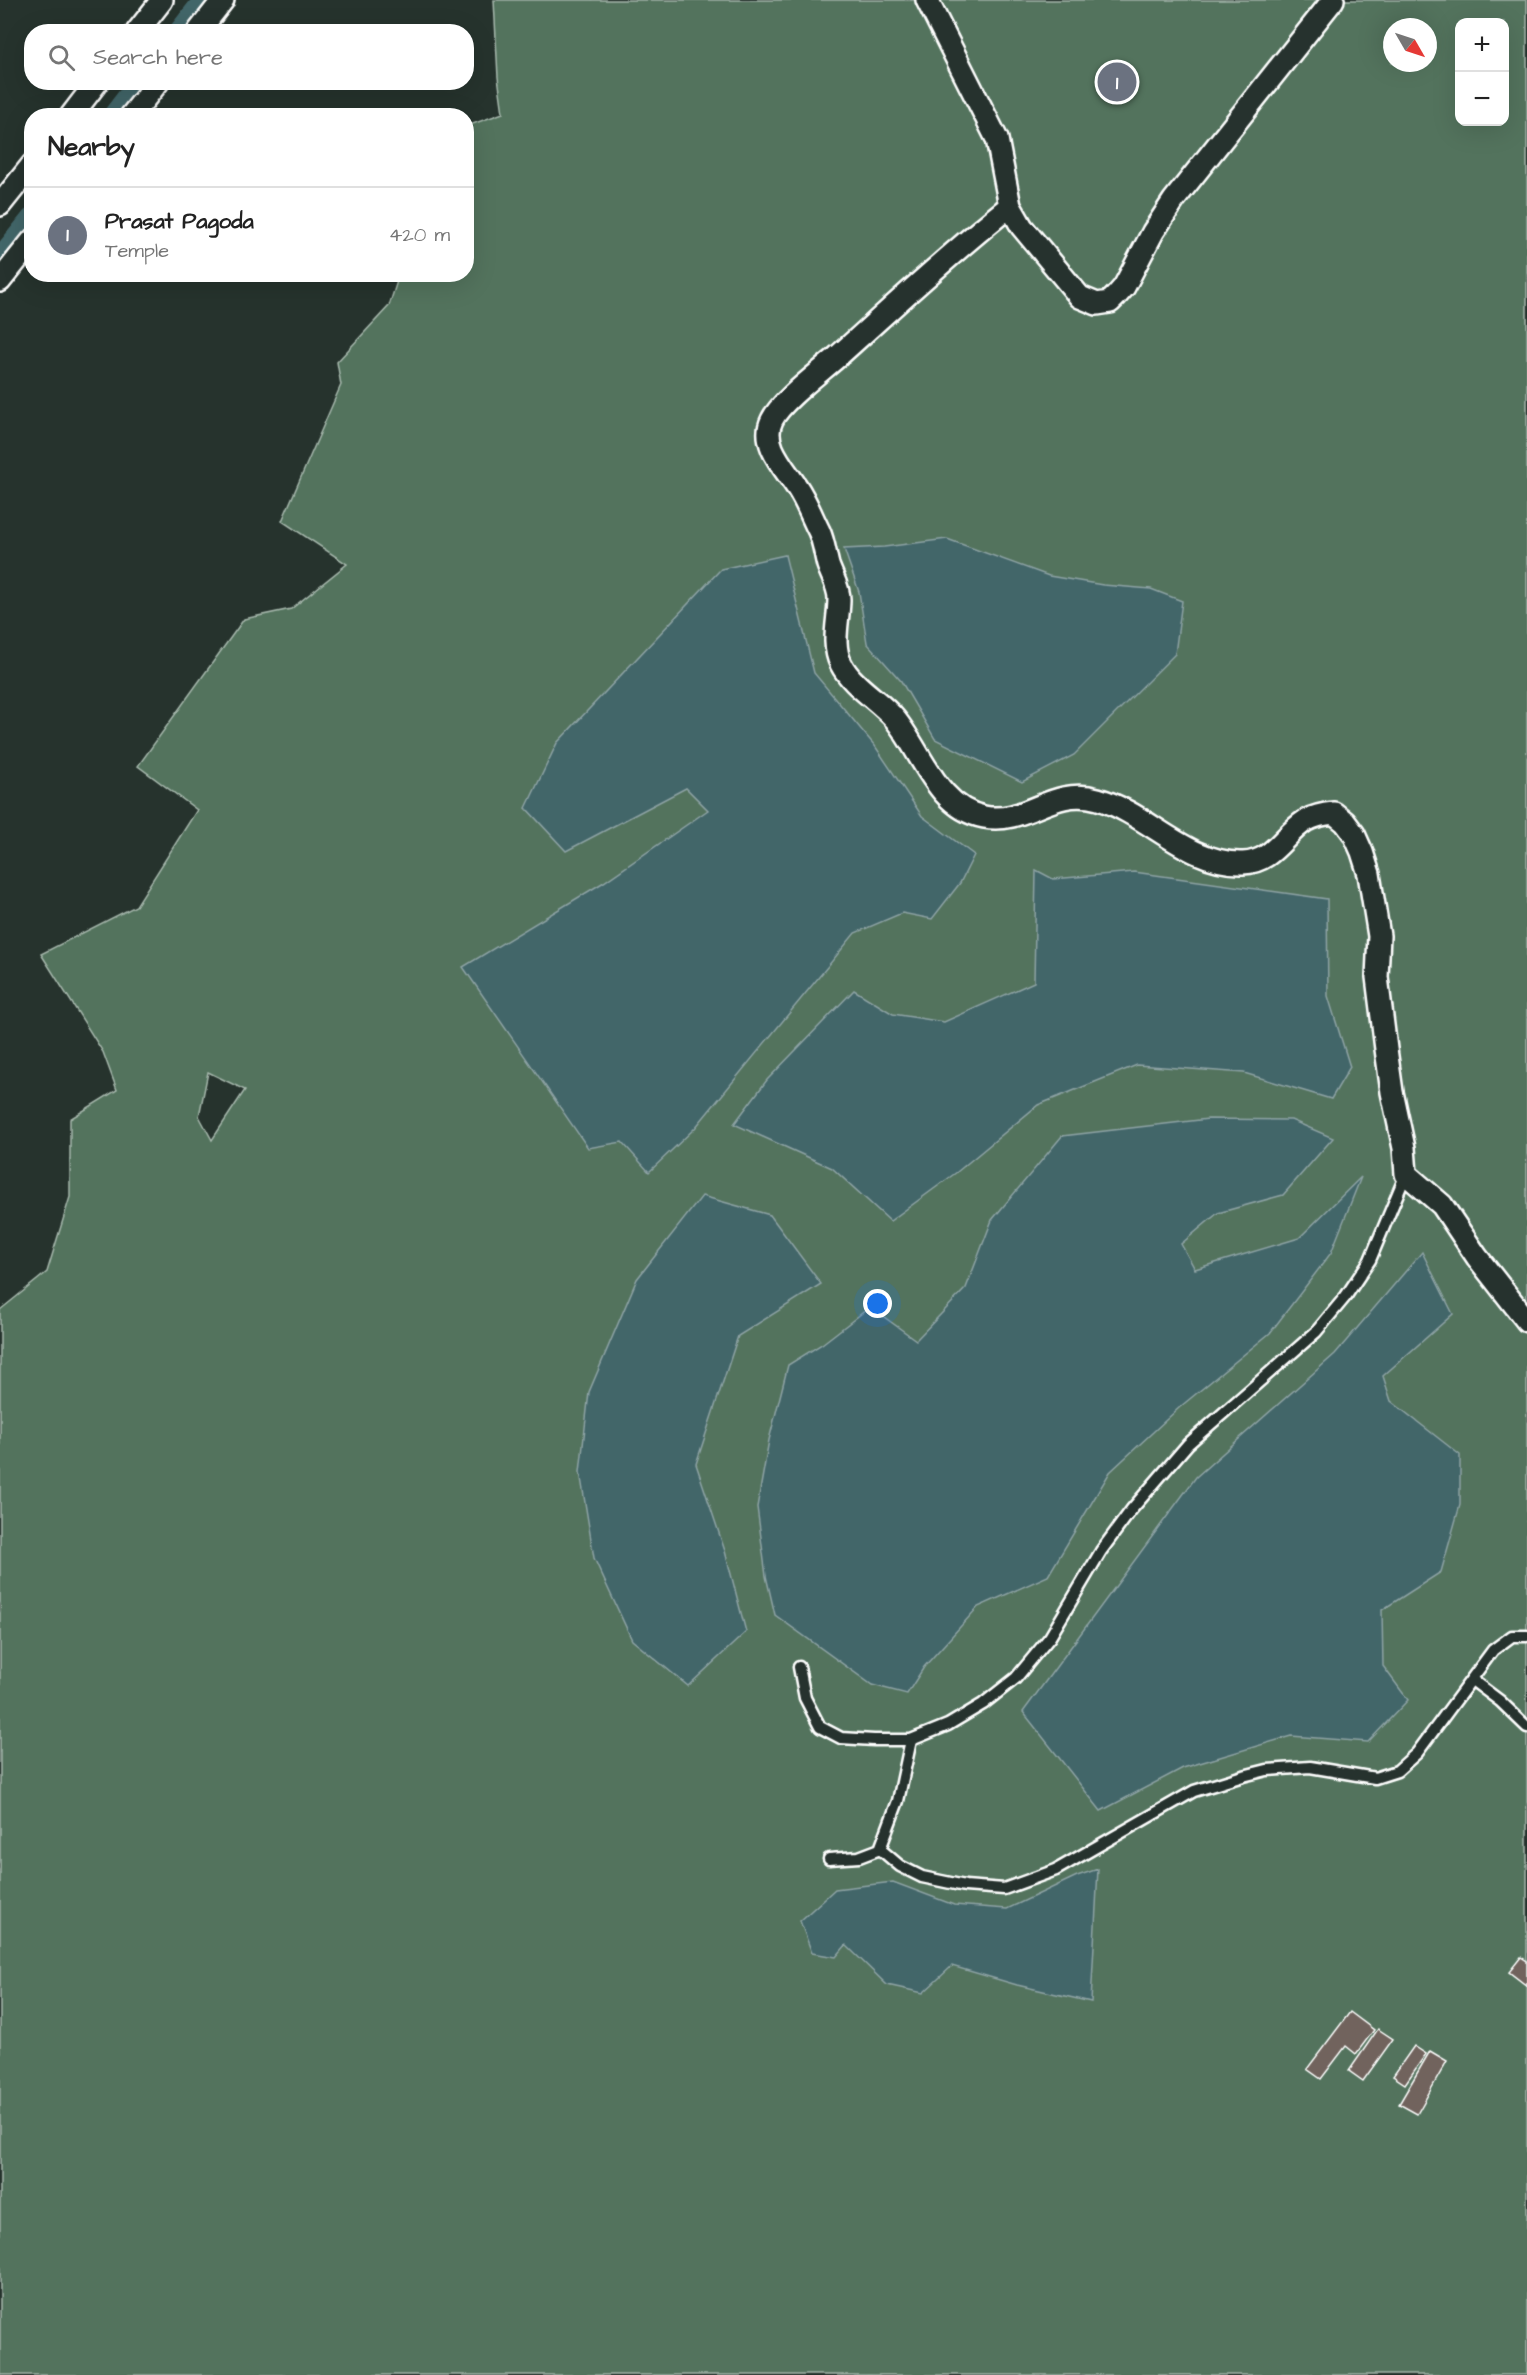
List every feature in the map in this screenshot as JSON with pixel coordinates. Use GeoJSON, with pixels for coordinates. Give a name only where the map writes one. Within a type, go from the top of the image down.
{"type":"FeatureCollection","features":[{"type":"Feature","properties":{"kind":"street"},"geometry":{"type":"LineString","coordinates":[[143,24],[162,0]]}},
{"type":"Feature","properties":{"kind":"street"},"geometry":{"type":"LineString","coordinates":[[204,24],[223,0]]}},
{"type":"Feature","properties":{"kind":"street"},"geometry":{"type":"LineString","coordinates":[[927,0],[997,140],[1010,206],[1022,227],[1080,297],[1097,304],[1110,302],[1124,287],[1153,232],[1174,200],[1332,0]]}},
{"type":"Feature","properties":{"kind":"street"},"geometry":{"type":"LineString","coordinates":[[77,108],[91,90]]}},
{"type":"Feature","properties":{"kind":"street"},"geometry":{"type":"LineString","coordinates":[[137,108],[152,90]]}},
{"type":"Feature","properties":{"kind":"street"},"geometry":{"type":"LineString","coordinates":[[0,205],[24,175]]}},
{"type":"Feature","properties":{"kind":"street"},"geometry":{"type":"LineString","coordinates":[[1010,206],[963,243],[893,304],[792,397],[772,420],[769,431],[771,445],[785,471],[800,490],[811,513],[823,540],[829,567],[837,587],[839,600],[836,638],[842,665],[894,719],[936,784],[969,813],[987,818],[1023,814],[1056,798],[1078,795],[1094,798],[1107,802],[1148,823],[1196,852],[1232,863],[1260,860],[1304,822],[1320,815],[1334,813],[1345,822],[1362,852],[1369,874],[1378,936],[1377,977],[1392,1092],[1404,1148],[1406,1174],[1442,1205],[1477,1257],[1527,1321]]}},
{"type":"Feature","properties":{"kind":"street"},"geometry":{"type":"LineString","coordinates":[[0,281],[24,251]]}},
{"type":"Feature","properties":{"kind":"lane"},"geometry":{"type":"LineString","coordinates":[[799,1667],[805,1698],[811,1713],[820,1727],[841,1738],[911,1740],[948,1725],[983,1704],[1016,1678],[1050,1637],[1101,1551],[1126,1517],[1188,1444],[1316,1332],[1346,1296],[1370,1260],[1406,1174]]}},
{"type":"Feature","properties":{"kind":"lane"},"geometry":{"type":"LineString","coordinates":[[880,1849],[900,1866],[922,1877],[965,1886],[1004,1889],[1056,1870],[1194,1791],[1243,1776],[1267,1770],[1310,1767],[1375,1778],[1397,1772],[1417,1753],[1492,1650],[1512,1636],[1527,1636]]}},
{"type":"Feature","properties":{"kind":"lane"},"geometry":{"type":"LineString","coordinates":[[1472,1680],[1500,1701],[1527,1727]]}},
{"type":"Feature","properties":{"kind":"lane"},"geometry":{"type":"LineString","coordinates":[[829,1859],[859,1857],[880,1849],[898,1802],[911,1740]]}},
{"type":"Feature","properties":{"kind":"green space"},"geometry":{"type":"Polygon","coordinates":[[[494,0],[1527,0],[1527,2375],[0,2375],[0,1310],[47,1272],[70,1197],[70,1119],[117,1090],[103,1052],[41,954],[136,906],[197,810],[138,766],[244,619],[291,609],[347,564],[282,521],[341,385],[337,362],[389,306],[397,282],[474,282],[474,123],[503,113],[498,77],[494,0]],[[208,1072],[199,1116],[212,1140],[245,1090],[208,1072]]]}},
{"type":"Feature","properties":{"kind":"water"},"geometry":{"type":"Polygon","coordinates":[[[947,539],[1049,576],[1103,585],[1151,589],[1182,601],[1175,654],[1074,755],[1022,782],[935,739],[901,681],[867,643],[859,592],[844,549],[884,547],[947,539]]]}},
{"type":"Feature","properties":{"kind":"water"},"geometry":{"type":"Polygon","coordinates":[[[785,555],[814,673],[875,746],[922,816],[974,855],[960,883],[932,919],[902,913],[855,933],[695,1128],[649,1172],[622,1142],[588,1148],[463,967],[604,882],[708,810],[686,788],[566,851],[526,808],[557,743],[721,569],[785,555]]]}},
{"type":"Feature","properties":{"kind":"water"},"geometry":{"type":"Polygon","coordinates":[[[1036,870],[1053,879],[1134,872],[1327,899],[1328,996],[1350,1067],[1331,1099],[1244,1073],[1137,1065],[1038,1105],[957,1172],[890,1221],[832,1168],[734,1124],[767,1080],[854,990],[893,1014],[944,1022],[1034,982],[1036,870]]]}},
{"type":"Feature","properties":{"kind":"water"},"geometry":{"type":"Polygon","coordinates":[[[1208,1119],[1291,1120],[1333,1138],[1283,1195],[1218,1213],[1181,1244],[1195,1269],[1299,1238],[1361,1177],[1331,1253],[1270,1333],[1180,1407],[1110,1472],[1048,1576],[978,1607],[924,1667],[907,1694],[872,1685],[775,1615],[766,1576],[757,1507],[769,1440],[788,1365],[822,1344],[870,1307],[916,1340],[966,1288],[992,1220],[1062,1136],[1208,1119]]]}},
{"type":"Feature","properties":{"kind":"water"},"geometry":{"type":"Polygon","coordinates":[[[702,1196],[770,1215],[821,1284],[738,1336],[696,1464],[725,1551],[746,1632],[688,1686],[632,1640],[594,1558],[580,1472],[589,1392],[637,1279],[702,1196]]]}},
{"type":"Feature","properties":{"kind":"water"},"geometry":{"type":"Polygon","coordinates":[[[1422,1252],[1453,1314],[1383,1376],[1391,1401],[1460,1455],[1460,1505],[1441,1572],[1382,1610],[1383,1666],[1408,1700],[1368,1742],[1291,1736],[1183,1768],[1101,1811],[1023,1712],[1196,1477],[1335,1354],[1422,1252]]]}},
{"type":"Feature","properties":{"kind":"water"},"geometry":{"type":"Polygon","coordinates":[[[1098,1869],[1091,2002],[1017,1985],[952,1966],[923,1993],[887,1985],[846,1945],[836,1957],[812,1953],[800,1921],[835,1889],[893,1882],[954,1905],[1007,1909],[1077,1876],[1098,1869]]]}},
{"type":"Feature","properties":{"kind":"building"},"geometry":{"type":"Polygon","coordinates":[[[1521,1957],[1527,1961],[1527,1986],[1509,1972],[1521,1957]]]}},
{"type":"Feature","properties":{"kind":"building"},"geometry":{"type":"Polygon","coordinates":[[[1350,2012],[1374,2030],[1356,2054],[1346,2046],[1321,2079],[1307,2069],[1350,2012]]]}},
{"type":"Feature","properties":{"kind":"building"},"geometry":{"type":"Polygon","coordinates":[[[1378,2029],[1393,2039],[1363,2081],[1349,2071],[1378,2029]]]}},
{"type":"Feature","properties":{"kind":"building"},"geometry":{"type":"Polygon","coordinates":[[[1414,2046],[1426,2054],[1405,2084],[1393,2076],[1414,2046]]]}},
{"type":"Feature","properties":{"kind":"building"},"geometry":{"type":"Polygon","coordinates":[[[1430,2051],[1447,2061],[1417,2114],[1399,2104],[1430,2051]]]}},
{"type":"Feature","properties":{"kind":"waterway"},"geometry":{"type":"LineString","coordinates":[[185,24],[204,0]]}},
{"type":"Feature","properties":{"kind":"waterway"},"geometry":{"type":"LineString","coordinates":[[119,108],[133,90]]}},
{"type":"Feature","properties":{"kind":"waterway"},"geometry":{"type":"LineString","coordinates":[[0,258],[24,228]]}},
{"type":"Feature","properties":{"kind":"place","name":"Prasat Pagoda"},"geometry":{"type":"Point","coordinates":[1117,82]}}]}
